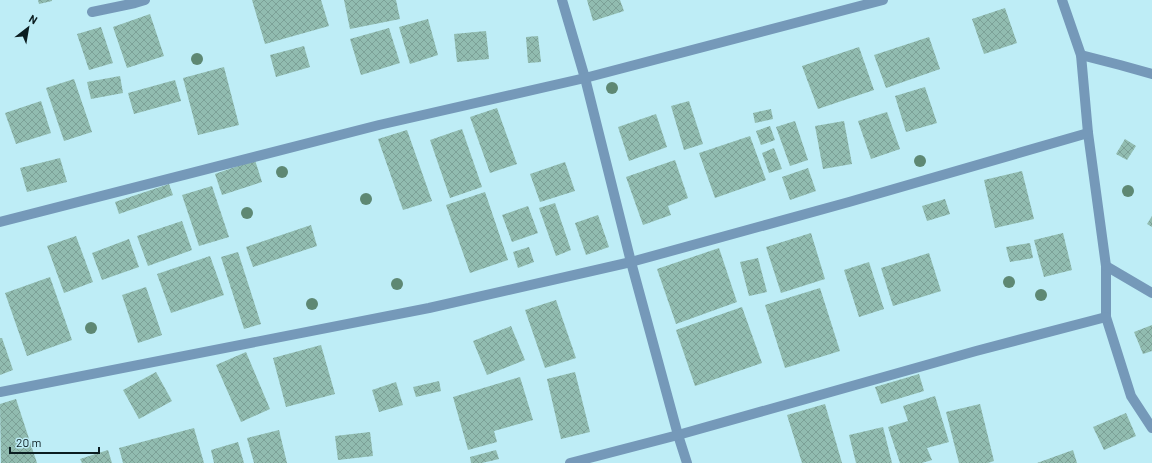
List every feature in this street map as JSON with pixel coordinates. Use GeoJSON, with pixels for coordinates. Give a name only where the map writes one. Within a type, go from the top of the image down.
{"type":"FeatureCollection","features":[{"type":"Feature","properties":{"kind":"street"},"geometry":{"type":"LineString","coordinates":[[92,12],[144,0]]}},
{"type":"Feature","properties":{"kind":"street"},"geometry":{"type":"LineString","coordinates":[[562,0],[585,78],[632,262],[678,435],[687,463]]}},
{"type":"Feature","properties":{"kind":"street"},"geometry":{"type":"LineString","coordinates":[[0,222],[379,125],[585,78],[883,0]]}},
{"type":"Feature","properties":{"kind":"street"},"geometry":{"type":"LineString","coordinates":[[1062,0],[1081,55],[1088,133],[1106,266],[1106,318],[1131,396],[1152,428]]}},
{"type":"Feature","properties":{"kind":"street"},"geometry":{"type":"LineString","coordinates":[[1081,55],[1120,64],[1152,74]]}},
{"type":"Feature","properties":{"kind":"street"},"geometry":{"type":"LineString","coordinates":[[0,392],[429,308],[632,262],[849,202],[1088,133]]}},
{"type":"Feature","properties":{"kind":"street"},"geometry":{"type":"LineString","coordinates":[[1106,266],[1152,293]]}},
{"type":"Feature","properties":{"kind":"street"},"geometry":{"type":"LineString","coordinates":[[570,463],[678,435],[976,351],[1106,318]]}},
{"type":"Feature","properties":{"kind":"building"},"geometry":{"type":"Polygon","coordinates":[[[38,0],[52,0],[52,1],[39,4],[38,0]]]}},
{"type":"Feature","properties":{"kind":"building"},"geometry":{"type":"Polygon","coordinates":[[[252,0],[321,0],[329,26],[265,44],[252,0]]]}},
{"type":"Feature","properties":{"kind":"building"},"geometry":{"type":"Polygon","coordinates":[[[344,0],[396,0],[400,19],[350,29],[344,0]]]}},
{"type":"Feature","properties":{"kind":"building"},"geometry":{"type":"Polygon","coordinates":[[[587,0],[620,0],[624,11],[593,21],[587,0]]]}},
{"type":"Feature","properties":{"kind":"building"},"geometry":{"type":"Polygon","coordinates":[[[1005,8],[1017,43],[984,54],[972,19],[1005,8]]]}},
{"type":"Feature","properties":{"kind":"building"},"geometry":{"type":"Polygon","coordinates":[[[150,14],[164,56],[127,68],[113,27],[150,14]]]}},
{"type":"Feature","properties":{"kind":"building"},"geometry":{"type":"Polygon","coordinates":[[[428,19],[438,55],[410,64],[399,27],[428,19]]]}},
{"type":"Feature","properties":{"kind":"building"},"geometry":{"type":"Polygon","coordinates":[[[101,27],[113,63],[89,70],[77,34],[101,27]]]}},
{"type":"Feature","properties":{"kind":"building"},"geometry":{"type":"Polygon","coordinates":[[[389,28],[400,63],[361,75],[350,39],[389,28]]]}},
{"type":"Feature","properties":{"kind":"building"},"geometry":{"type":"Polygon","coordinates":[[[486,31],[489,59],[457,62],[454,34],[486,31]]]}},
{"type":"Feature","properties":{"kind":"building"},"geometry":{"type":"Polygon","coordinates":[[[538,36],[541,62],[528,63],[526,37],[538,36]]]}},
{"type":"Feature","properties":{"kind":"building"},"geometry":{"type":"Polygon","coordinates":[[[929,37],[940,69],[886,88],[874,55],[929,37]]]}},
{"type":"Feature","properties":{"kind":"building"},"geometry":{"type":"Polygon","coordinates":[[[304,46],[310,67],[276,77],[270,55],[304,46]]]}},
{"type":"Feature","properties":{"kind":"building"},"geometry":{"type":"Polygon","coordinates":[[[859,47],[874,90],[818,109],[802,66],[859,47]]]}},
{"type":"Feature","properties":{"kind":"building"},"geometry":{"type":"Polygon","coordinates":[[[224,67],[239,125],[198,135],[183,78],[224,67]]]}},
{"type":"Feature","properties":{"kind":"building"},"geometry":{"type":"Polygon","coordinates":[[[120,76],[123,93],[91,99],[87,82],[120,76]]]}},
{"type":"Feature","properties":{"kind":"building"},"geometry":{"type":"Polygon","coordinates":[[[74,79],[92,132],[64,141],[46,88],[74,79]]]}},
{"type":"Feature","properties":{"kind":"building"},"geometry":{"type":"Polygon","coordinates":[[[175,80],[181,101],[134,114],[128,93],[175,80]]]}},
{"type":"Feature","properties":{"kind":"building"},"geometry":{"type":"Polygon","coordinates":[[[925,87],[937,123],[906,132],[895,96],[925,87]]]}},
{"type":"Feature","properties":{"kind":"building"},"geometry":{"type":"Polygon","coordinates":[[[41,101],[51,133],[16,144],[5,113],[41,101]]]}},
{"type":"Feature","properties":{"kind":"building"},"geometry":{"type":"Polygon","coordinates":[[[689,101],[703,144],[684,150],[671,106],[689,101]]]}},
{"type":"Feature","properties":{"kind":"building"},"geometry":{"type":"Polygon","coordinates":[[[497,108],[517,164],[490,173],[470,117],[497,108]]]}},
{"type":"Feature","properties":{"kind":"building"},"geometry":{"type":"Polygon","coordinates":[[[771,109],[773,119],[755,123],[753,113],[771,109]]]}},
{"type":"Feature","properties":{"kind":"building"},"geometry":{"type":"Polygon","coordinates":[[[887,112],[900,149],[871,159],[858,121],[887,112]]]}},
{"type":"Feature","properties":{"kind":"building"},"geometry":{"type":"Polygon","coordinates":[[[656,114],[667,147],[629,161],[618,127],[656,114]]]}},
{"type":"Feature","properties":{"kind":"building"},"geometry":{"type":"Polygon","coordinates":[[[795,121],[808,160],[790,166],[776,127],[795,121]]]}},
{"type":"Feature","properties":{"kind":"building"},"geometry":{"type":"Polygon","coordinates":[[[844,121],[852,164],[823,169],[815,126],[844,121]]]}},
{"type":"Feature","properties":{"kind":"building"},"geometry":{"type":"Polygon","coordinates":[[[770,126],[775,140],[761,145],[756,131],[770,126]]]}},
{"type":"Feature","properties":{"kind":"building"},"geometry":{"type":"Polygon","coordinates":[[[462,129],[482,187],[450,198],[430,140],[462,129]]]}},
{"type":"Feature","properties":{"kind":"building"},"geometry":{"type":"Polygon","coordinates":[[[407,130],[432,201],[403,210],[378,139],[407,130]]]}},
{"type":"Feature","properties":{"kind":"building"},"geometry":{"type":"Polygon","coordinates":[[[750,136],[766,180],[715,198],[699,153],[750,136]]]}},
{"type":"Feature","properties":{"kind":"building"},"geometry":{"type":"Polygon","coordinates":[[[1125,139],[1136,146],[1127,160],[1116,154],[1125,139]]]}},
{"type":"Feature","properties":{"kind":"building"},"geometry":{"type":"Polygon","coordinates":[[[774,148],[782,169],[769,173],[762,153],[774,148]]]}},
{"type":"Feature","properties":{"kind":"building"},"geometry":{"type":"Polygon","coordinates":[[[60,158],[67,182],[27,192],[20,168],[60,158]]]}},
{"type":"Feature","properties":{"kind":"building"},"geometry":{"type":"Polygon","coordinates":[[[255,160],[262,182],[222,195],[215,174],[255,160]]]}},
{"type":"Feature","properties":{"kind":"building"},"geometry":{"type":"Polygon","coordinates":[[[675,160],[688,198],[668,206],[671,215],[643,225],[626,177],[675,160]]]}},
{"type":"Feature","properties":{"kind":"building"},"geometry":{"type":"Polygon","coordinates":[[[565,162],[575,191],[540,202],[530,174],[565,162]]]}},
{"type":"Feature","properties":{"kind":"building"},"geometry":{"type":"Polygon","coordinates":[[[808,168],[816,191],[790,200],[782,177],[808,168]]]}},
{"type":"Feature","properties":{"kind":"building"},"geometry":{"type":"Polygon","coordinates":[[[1022,171],[1034,219],[995,228],[984,180],[1022,171]]]}},
{"type":"Feature","properties":{"kind":"building"},"geometry":{"type":"Polygon","coordinates":[[[169,184],[173,195],[119,214],[115,202],[169,184]]]}},
{"type":"Feature","properties":{"kind":"building"},"geometry":{"type":"Polygon","coordinates":[[[212,186],[229,237],[199,246],[182,195],[212,186]]]}},
{"type":"Feature","properties":{"kind":"building"},"geometry":{"type":"Polygon","coordinates":[[[485,192],[508,260],[470,273],[446,205],[485,192]]]}},
{"type":"Feature","properties":{"kind":"building"},"geometry":{"type":"Polygon","coordinates":[[[945,199],[950,214],[927,221],[922,206],[945,199]]]}},
{"type":"Feature","properties":{"kind":"building"},"geometry":{"type":"Polygon","coordinates":[[[555,203],[571,250],[556,256],[539,208],[555,203]]]}},
{"type":"Feature","properties":{"kind":"building"},"geometry":{"type":"Polygon","coordinates":[[[528,206],[538,233],[512,242],[502,215],[528,206]]]}},
{"type":"Feature","properties":{"kind":"building"},"geometry":{"type":"Polygon","coordinates":[[[598,215],[609,247],[586,255],[575,223],[598,215]]]}},
{"type":"Feature","properties":{"kind":"building"},"geometry":{"type":"Polygon","coordinates":[[[1152,216],[1152,227],[1147,224],[1152,216]]]}},
{"type":"Feature","properties":{"kind":"building"},"geometry":{"type":"Polygon","coordinates":[[[182,221],[192,250],[148,266],[137,236],[182,221]]]}},
{"type":"Feature","properties":{"kind":"building"},"geometry":{"type":"Polygon","coordinates":[[[311,225],[317,246],[253,267],[246,247],[311,225]]]}},
{"type":"Feature","properties":{"kind":"building"},"geometry":{"type":"Polygon","coordinates":[[[811,233],[825,279],[781,293],[766,247],[811,233]]]}},
{"type":"Feature","properties":{"kind":"building"},"geometry":{"type":"Polygon","coordinates":[[[1063,233],[1072,270],[1044,277],[1034,240],[1063,233]]]}},
{"type":"Feature","properties":{"kind":"building"},"geometry":{"type":"Polygon","coordinates":[[[76,236],[93,282],[64,293],[47,246],[76,236]]]}},
{"type":"Feature","properties":{"kind":"building"},"geometry":{"type":"Polygon","coordinates":[[[129,239],[139,267],[102,280],[92,253],[129,239]]]}},
{"type":"Feature","properties":{"kind":"building"},"geometry":{"type":"Polygon","coordinates":[[[1030,243],[1033,258],[1010,262],[1006,247],[1030,243]]]}},
{"type":"Feature","properties":{"kind":"building"},"geometry":{"type":"Polygon","coordinates":[[[529,247],[534,262],[518,268],[513,252],[529,247]]]}},
{"type":"Feature","properties":{"kind":"building"},"geometry":{"type":"Polygon","coordinates":[[[719,248],[737,302],[676,324],[657,269],[719,248]]]}},
{"type":"Feature","properties":{"kind":"building"},"geometry":{"type":"Polygon","coordinates":[[[238,252],[261,324],[244,329],[221,257],[238,252]]]}},
{"type":"Feature","properties":{"kind":"building"},"geometry":{"type":"Polygon","coordinates":[[[929,253],[941,291],[893,306],[881,268],[929,253]]]}},
{"type":"Feature","properties":{"kind":"building"},"geometry":{"type":"Polygon","coordinates":[[[210,256],[224,295],[171,313],[157,274],[210,256]]]}},
{"type":"Feature","properties":{"kind":"building"},"geometry":{"type":"Polygon","coordinates":[[[758,258],[767,292],[749,296],[740,262],[758,258]]]}},
{"type":"Feature","properties":{"kind":"building"},"geometry":{"type":"Polygon","coordinates":[[[869,262],[884,309],[859,317],[844,270],[869,262]]]}},
{"type":"Feature","properties":{"kind":"building"},"geometry":{"type":"Polygon","coordinates":[[[50,277],[72,340],[27,356],[5,293],[50,277]]]}},
{"type":"Feature","properties":{"kind":"building"},"geometry":{"type":"Polygon","coordinates":[[[146,287],[162,335],[138,343],[122,295],[146,287]]]}},
{"type":"Feature","properties":{"kind":"building"},"geometry":{"type":"Polygon","coordinates":[[[820,288],[840,351],[785,368],[765,305],[820,288]]]}},
{"type":"Feature","properties":{"kind":"building"},"geometry":{"type":"Polygon","coordinates":[[[556,300],[576,358],[545,368],[525,310],[556,300]]]}},
{"type":"Feature","properties":{"kind":"building"},"geometry":{"type":"Polygon","coordinates":[[[742,307],[762,363],[695,386],[676,330],[742,307]]]}},
{"type":"Feature","properties":{"kind":"building"},"geometry":{"type":"Polygon","coordinates":[[[1152,325],[1152,351],[1143,354],[1134,332],[1152,325]]]}},
{"type":"Feature","properties":{"kind":"building"},"geometry":{"type":"Polygon","coordinates":[[[511,326],[525,360],[487,375],[473,341],[511,326]]]}},
{"type":"Feature","properties":{"kind":"building"},"geometry":{"type":"Polygon","coordinates":[[[0,338],[2,338],[13,370],[0,375],[0,338]]]}},
{"type":"Feature","properties":{"kind":"building"},"geometry":{"type":"Polygon","coordinates":[[[321,345],[335,394],[286,407],[273,358],[321,345]]]}},
{"type":"Feature","properties":{"kind":"building"},"geometry":{"type":"Polygon","coordinates":[[[246,352],[270,409],[241,422],[216,365],[246,352]]]}},
{"type":"Feature","properties":{"kind":"building"},"geometry":{"type":"Polygon","coordinates":[[[156,372],[172,401],[139,419],[123,390],[156,372]]]}},
{"type":"Feature","properties":{"kind":"building"},"geometry":{"type":"Polygon","coordinates":[[[575,372],[590,432],[561,439],[547,379],[575,372]]]}},
{"type":"Feature","properties":{"kind":"building"},"geometry":{"type":"Polygon","coordinates":[[[919,374],[924,391],[881,404],[875,387],[919,374]]]}},
{"type":"Feature","properties":{"kind":"building"},"geometry":{"type":"Polygon","coordinates":[[[520,377],[533,420],[494,431],[497,442],[468,450],[453,397],[520,377]]]}},
{"type":"Feature","properties":{"kind":"building"},"geometry":{"type":"Polygon","coordinates":[[[439,381],[441,391],[416,397],[413,387],[439,381]]]}},
{"type":"Feature","properties":{"kind":"building"},"geometry":{"type":"Polygon","coordinates":[[[396,382],[403,405],[379,412],[372,390],[396,382]]]}},
{"type":"Feature","properties":{"kind":"building"},"geometry":{"type":"Polygon","coordinates":[[[935,396],[949,442],[927,448],[932,460],[922,463],[900,463],[888,427],[908,421],[903,406],[935,396]]]}},
{"type":"Feature","properties":{"kind":"building"},"geometry":{"type":"Polygon","coordinates":[[[16,399],[37,463],[1,463],[0,404],[16,399]]]}},
{"type":"Feature","properties":{"kind":"building"},"geometry":{"type":"Polygon","coordinates":[[[825,404],[842,463],[802,463],[787,415],[825,404]]]}},
{"type":"Feature","properties":{"kind":"building"},"geometry":{"type":"Polygon","coordinates":[[[980,404],[994,461],[988,463],[959,463],[946,412],[980,404]]]}},
{"type":"Feature","properties":{"kind":"building"},"geometry":{"type":"Polygon","coordinates":[[[1126,413],[1136,436],[1104,450],[1093,427],[1126,413]]]}},
{"type":"Feature","properties":{"kind":"building"},"geometry":{"type":"Polygon","coordinates":[[[883,427],[892,463],[856,463],[849,435],[883,427]]]}},
{"type":"Feature","properties":{"kind":"building"},"geometry":{"type":"Polygon","coordinates":[[[194,428],[204,463],[123,463],[119,448],[194,428]]]}},
{"type":"Feature","properties":{"kind":"building"},"geometry":{"type":"Polygon","coordinates":[[[279,430],[287,463],[254,463],[247,438],[279,430]]]}},
{"type":"Feature","properties":{"kind":"building"},"geometry":{"type":"Polygon","coordinates":[[[370,432],[373,456],[338,460],[335,436],[370,432]]]}},
{"type":"Feature","properties":{"kind":"building"},"geometry":{"type":"Polygon","coordinates":[[[238,442],[244,463],[214,463],[211,450],[238,442]]]}},
{"type":"Feature","properties":{"kind":"building"},"geometry":{"type":"Polygon","coordinates":[[[108,450],[112,463],[82,463],[80,459],[108,450]]]}},
{"type":"Feature","properties":{"kind":"building"},"geometry":{"type":"Polygon","coordinates":[[[496,450],[499,459],[482,463],[471,463],[470,457],[496,450]]]}},
{"type":"Feature","properties":{"kind":"building"},"geometry":{"type":"Polygon","coordinates":[[[1073,450],[1077,463],[1037,463],[1073,450]]]}}]}
